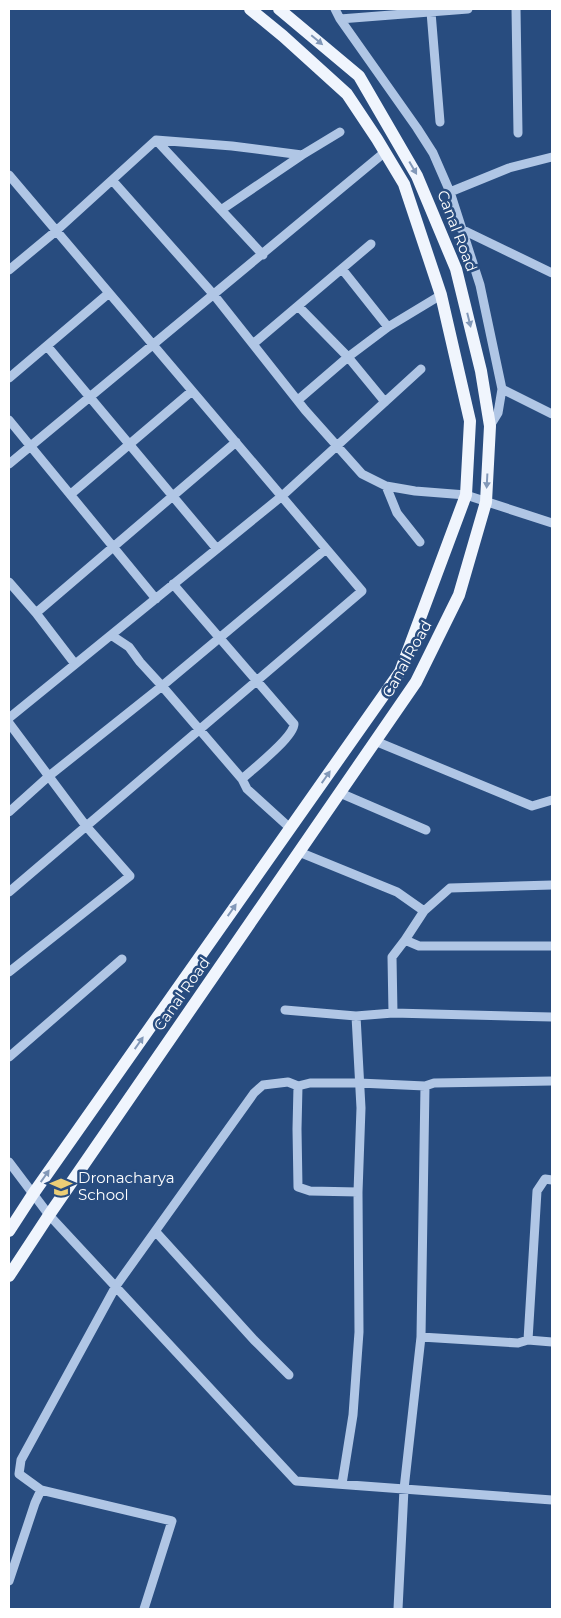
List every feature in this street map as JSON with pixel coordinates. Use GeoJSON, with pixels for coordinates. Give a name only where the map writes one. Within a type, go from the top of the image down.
{"type":"FeatureCollection","features":[{"type":"Feature","properties":{"kind":"main road","name":"Canal Road"},"geometry":{"type":"LineString","coordinates":[[9,1231],[33,1194],[400,672],[466,495],[470,421],[441,295],[404,184],[347,94],[250,9]]}},
{"type":"Feature","properties":{"kind":"main road","name":"Canal Road"},"geometry":{"type":"LineString","coordinates":[[9,1276],[416,682],[459,595],[486,502],[490,426],[481,371],[456,269],[417,176],[359,76],[279,9]]}},
{"type":"Feature","properties":{"kind":"street"},"geometry":{"type":"LineString","coordinates":[[335,9],[433,153],[450,192],[486,308],[502,389],[498,412],[490,426]]}},
{"type":"Feature","properties":{"kind":"street"},"geometry":{"type":"LineString","coordinates":[[340,19],[468,9]]}},
{"type":"Feature","properties":{"kind":"street"},"geometry":{"type":"LineString","coordinates":[[516,9],[518,133]]}},
{"type":"Feature","properties":{"kind":"street"},"geometry":{"type":"LineString","coordinates":[[431,12],[440,122]]}},
{"type":"Feature","properties":{"kind":"street"},"geometry":{"type":"LineString","coordinates":[[221,210],[302,155],[340,132]]}},
{"type":"Feature","properties":{"kind":"street"},"geometry":{"type":"LineString","coordinates":[[156,140],[263,255]]}},
{"type":"Feature","properties":{"kind":"street"},"geometry":{"type":"LineString","coordinates":[[9,270],[56,231],[156,140],[232,146],[302,155]]}},
{"type":"Feature","properties":{"kind":"street"},"geometry":{"type":"LineString","coordinates":[[9,464],[385,152]]}},
{"type":"Feature","properties":{"kind":"street"},"geometry":{"type":"LineString","coordinates":[[450,192],[509,168],[552,157]]}},
{"type":"Feature","properties":{"kind":"street"},"geometry":{"type":"LineString","coordinates":[[9,175],[362,591],[9,892]]}},
{"type":"Feature","properties":{"kind":"street"},"geometry":{"type":"LineString","coordinates":[[112,180],[214,295],[298,400],[362,474],[386,486],[415,491],[466,495],[552,523]]}},
{"type":"Feature","properties":{"kind":"street"},"geometry":{"type":"LineString","coordinates":[[461,229],[552,273]]}},
{"type":"Feature","properties":{"kind":"street"},"geometry":{"type":"LineString","coordinates":[[253,344],[371,244]]}},
{"type":"Feature","properties":{"kind":"street"},"geometry":{"type":"LineString","coordinates":[[342,269],[388,327]]}},
{"type":"Feature","properties":{"kind":"street"},"geometry":{"type":"LineString","coordinates":[[9,378],[109,293]]}},
{"type":"Feature","properties":{"kind":"street"},"geometry":{"type":"LineString","coordinates":[[298,400],[348,357],[388,327],[441,295]]}},
{"type":"Feature","properties":{"kind":"street"},"geometry":{"type":"LineString","coordinates":[[298,306],[348,357],[385,402]]}},
{"type":"Feature","properties":{"kind":"street"},"geometry":{"type":"LineString","coordinates":[[47,346],[217,549]]}},
{"type":"Feature","properties":{"kind":"street"},"geometry":{"type":"LineString","coordinates":[[9,718],[282,496],[421,369]]}},
{"type":"Feature","properties":{"kind":"street"},"geometry":{"type":"LineString","coordinates":[[502,389],[552,414]]}},
{"type":"Feature","properties":{"kind":"street"},"geometry":{"type":"LineString","coordinates":[[71,494],[192,391]]}},
{"type":"Feature","properties":{"kind":"street"},"geometry":{"type":"LineString","coordinates":[[9,420],[156,599]]}},
{"type":"Feature","properties":{"kind":"street"},"geometry":{"type":"LineString","coordinates":[[36,613],[174,497],[236,442]]}},
{"type":"Feature","properties":{"kind":"street"},"geometry":{"type":"LineString","coordinates":[[386,486],[397,513],[420,542]]}},
{"type":"Feature","properties":{"kind":"street"},"geometry":{"type":"LineString","coordinates":[[9,812],[49,776],[162,686],[326,549]]}},
{"type":"Feature","properties":{"kind":"street"},"geometry":{"type":"LineString","coordinates":[[9,582],[36,613],[75,664]]}},
{"type":"Feature","properties":{"kind":"street"},"geometry":{"type":"LineString","coordinates":[[174,584],[294,724],[294,729],[286,739],[242,779]]}},
{"type":"Feature","properties":{"kind":"street"},"geometry":{"type":"LineString","coordinates":[[111,635],[130,647],[140,662],[242,779],[247,789],[290,828]]}},
{"type":"Feature","properties":{"kind":"street"},"geometry":{"type":"LineString","coordinates":[[9,723],[86,826],[130,876],[9,972]]}},
{"type":"Feature","properties":{"kind":"street"},"geometry":{"type":"LineString","coordinates":[[375,741],[532,806],[552,800]]}},
{"type":"Feature","properties":{"kind":"street"},"geometry":{"type":"LineString","coordinates":[[340,793],[426,830]]}},
{"type":"Feature","properties":{"kind":"street"},"geometry":{"type":"LineString","coordinates":[[299,852],[397,892],[424,911]]}},
{"type":"Feature","properties":{"kind":"street"},"geometry":{"type":"LineString","coordinates":[[393,1013],[392,957],[424,911],[450,888],[552,885]]}},
{"type":"Feature","properties":{"kind":"street"},"geometry":{"type":"LineString","coordinates":[[405,940],[419,946],[552,946]]}},
{"type":"Feature","properties":{"kind":"street"},"geometry":{"type":"LineString","coordinates":[[9,1057],[122,959]]}},
{"type":"Feature","properties":{"kind":"street"},"geometry":{"type":"LineString","coordinates":[[285,1010],[356,1016],[393,1013],[552,1017]]}},
{"type":"Feature","properties":{"kind":"street"},"geometry":{"type":"LineString","coordinates":[[342,1484],[353,1415],[359,1332],[358,1192],[361,1108],[356,1016]]}},
{"type":"Feature","properties":{"kind":"street"},"geometry":{"type":"LineString","coordinates":[[144,1609],[172,1521],[42,1490],[19,1474],[21,1460],[116,1286],[254,1093],[263,1085],[288,1082],[298,1086],[310,1083],[359,1083],[425,1086],[434,1083],[552,1081]]}},
{"type":"Feature","properties":{"kind":"street"},"geometry":{"type":"LineString","coordinates":[[298,1086],[298,1187],[310,1191],[358,1192]]}},
{"type":"Feature","properties":{"kind":"street"},"geometry":{"type":"LineString","coordinates":[[398,1609],[404,1489],[421,1337],[425,1086]]}},
{"type":"Feature","properties":{"kind":"street"},"geometry":{"type":"LineString","coordinates":[[9,1162],[50,1215],[296,1481],[552,1500]]}},
{"type":"Feature","properties":{"kind":"street"},"geometry":{"type":"LineString","coordinates":[[528,1340],[537,1191],[545,1179],[552,1180]]}},
{"type":"Feature","properties":{"kind":"street"},"geometry":{"type":"LineString","coordinates":[[156,1232],[254,1340],[289,1375]]}},
{"type":"Feature","properties":{"kind":"street"},"geometry":{"type":"LineString","coordinates":[[421,1337],[518,1343],[528,1340],[552,1342]]}},
{"type":"Feature","properties":{"kind":"street"},"geometry":{"type":"LineString","coordinates":[[9,1581],[35,1503],[42,1490]]}},
{"type":"Feature","properties":{"kind":"place","name":"Dronacharya School"},"geometry":{"type":"Point","coordinates":[61,1187]}}]}
